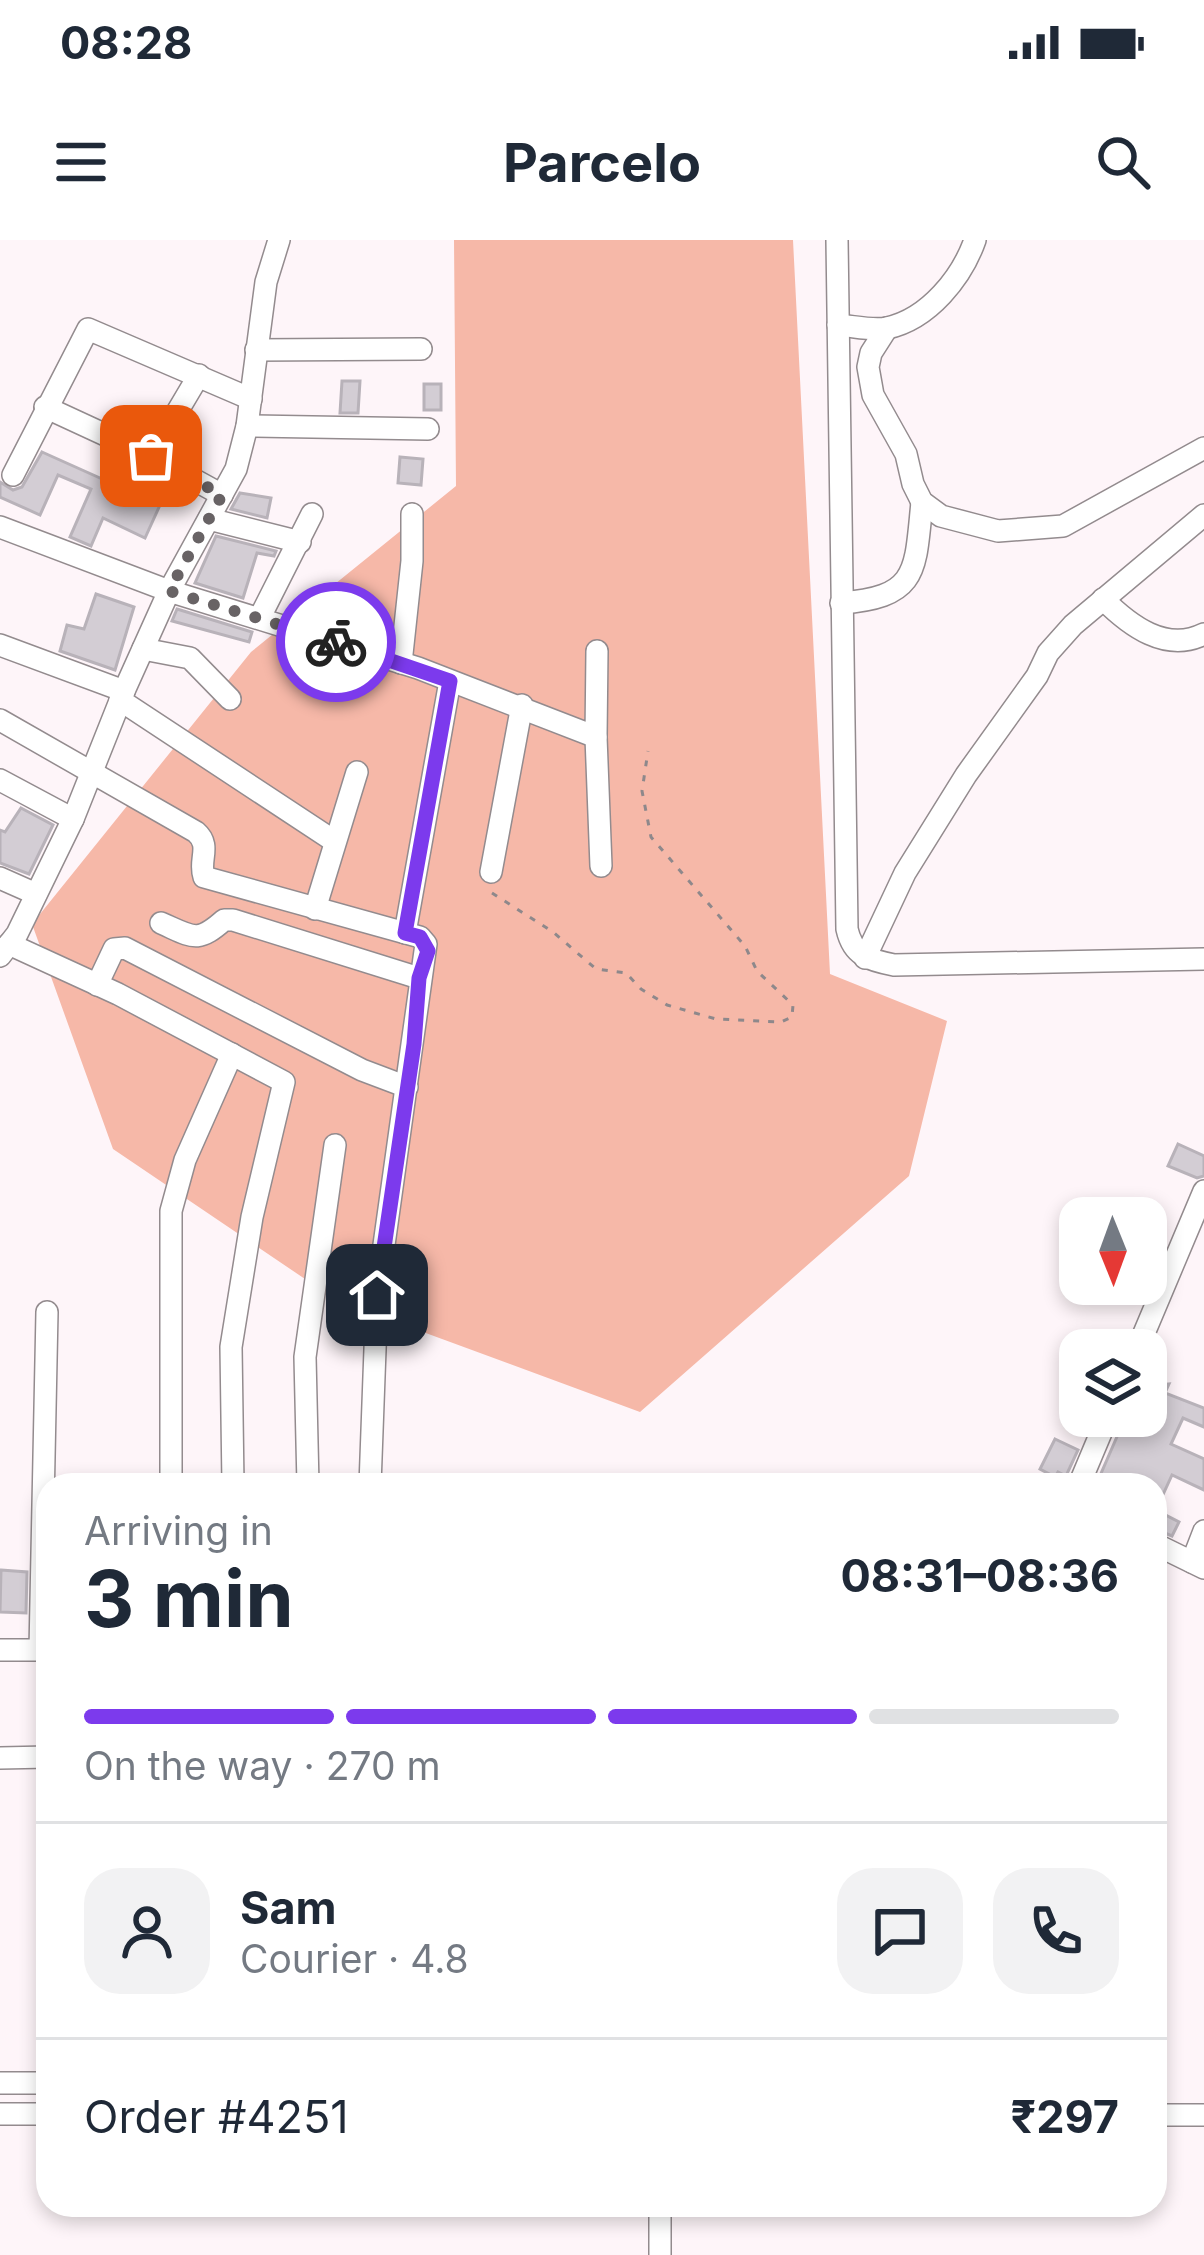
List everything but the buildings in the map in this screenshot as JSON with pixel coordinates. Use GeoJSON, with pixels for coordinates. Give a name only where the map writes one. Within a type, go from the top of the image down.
{"type":"FeatureCollection","features":[{"type":"Feature","properties":{"kind":"street"},"geometry":{"type":"LineString","coordinates":[[233,1473],[231,1347],[252,1217],[284,1085],[281,1078],[97,985],[4,948],[73,819],[169,591],[236,470],[247,426],[266,283],[279,240]]}},
{"type":"Feature","properties":{"kind":"street"},"geometry":{"type":"LineString","coordinates":[[837,240],[851,946],[865,958],[894,965],[1204,959]]}},
{"type":"Feature","properties":{"kind":"street"},"geometry":{"type":"LineString","coordinates":[[838,325],[886,328],[931,304],[959,275],[975,240]]}},
{"type":"Feature","properties":{"kind":"street"},"geometry":{"type":"LineString","coordinates":[[841,603],[879,600],[903,585],[916,560],[922,502],[906,454],[870,383],[872,353],[886,328]]}},
{"type":"Feature","properties":{"kind":"street"},"geometry":{"type":"LineString","coordinates":[[13,475],[88,329],[251,399]]}},
{"type":"Feature","properties":{"kind":"street"},"geometry":{"type":"LineString","coordinates":[[256,350],[421,349]]}},
{"type":"Feature","properties":{"kind":"street"},"geometry":{"type":"LineString","coordinates":[[151,456],[199,375]]}},
{"type":"Feature","properties":{"kind":"street"},"geometry":{"type":"LineString","coordinates":[[46,407],[222,495]]}},
{"type":"Feature","properties":{"kind":"street"},"geometry":{"type":"LineString","coordinates":[[247,426],[428,429]]}},
{"type":"Feature","properties":{"kind":"street"},"geometry":{"type":"LineString","coordinates":[[922,502],[941,515],[998,531],[1063,526],[1204,448]]}},
{"type":"Feature","properties":{"kind":"street"},"geometry":{"type":"LineString","coordinates":[[260,617],[312,514]]}},
{"type":"Feature","properties":{"kind":"street"},"geometry":{"type":"LineString","coordinates":[[400,663],[412,561],[412,514]]}},
{"type":"Feature","properties":{"kind":"street"},"geometry":{"type":"LineString","coordinates":[[865,958],[904,873],[1048,653],[1103,599],[1204,515]]}},
{"type":"Feature","properties":{"kind":"street"},"geometry":{"type":"LineString","coordinates":[[209,519],[300,542]]}},
{"type":"Feature","properties":{"kind":"street"},"geometry":{"type":"LineString","coordinates":[[0,526],[169,591],[522,705],[596,737]]}},
{"type":"Feature","properties":{"kind":"street"},"geometry":{"type":"LineString","coordinates":[[1103,599],[1138,628],[1161,639],[1178,641],[1204,634]]}},
{"type":"Feature","properties":{"kind":"street"},"geometry":{"type":"LineString","coordinates":[[0,645],[122,695],[334,841]]}},
{"type":"Feature","properties":{"kind":"street"},"geometry":{"type":"LineString","coordinates":[[143,649],[190,658],[230,699]]}},
{"type":"Feature","properties":{"kind":"street"},"geometry":{"type":"LineString","coordinates":[[597,651],[601,866]]}},
{"type":"Feature","properties":{"kind":"street"},"geometry":{"type":"LineString","coordinates":[[405,933],[450,681]]}},
{"type":"Feature","properties":{"kind":"street"},"geometry":{"type":"LineString","coordinates":[[491,872],[522,705]]}},
{"type":"Feature","properties":{"kind":"street"},"geometry":{"type":"LineString","coordinates":[[0,720],[203,838],[204,877],[420,937],[426,944],[377,1295],[370,1473]]}},
{"type":"Feature","properties":{"kind":"street"},"geometry":{"type":"LineString","coordinates":[[315,909],[357,772]]}},
{"type":"Feature","properties":{"kind":"street"},"geometry":{"type":"LineString","coordinates":[[0,780],[73,819]]}},
{"type":"Feature","properties":{"kind":"street"},"geometry":{"type":"LineString","coordinates":[[0,878],[36,893]]}},
{"type":"Feature","properties":{"kind":"street"},"geometry":{"type":"LineString","coordinates":[[146,957],[165,918],[196,938],[224,920],[233,920],[419,978]]}},
{"type":"Feature","properties":{"kind":"street"},"geometry":{"type":"LineString","coordinates":[[97,985],[114,949],[125,949],[362,1070],[407,1087]]}},
{"type":"Feature","properties":{"kind":"street"},"geometry":{"type":"LineString","coordinates":[[171,1473],[171,1211],[185,1160],[232,1054]]}},
{"type":"Feature","properties":{"kind":"street"},"geometry":{"type":"LineString","coordinates":[[308,1473],[305,1357],[335,1145]]}},
{"type":"Feature","properties":{"kind":"street"},"geometry":{"type":"LineString","coordinates":[[1146,1329],[1204,1191]]}},
{"type":"Feature","properties":{"kind":"street"},"geometry":{"type":"LineString","coordinates":[[46,1473],[47,1312]]}},
{"type":"Feature","properties":{"kind":"street"},"geometry":{"type":"LineString","coordinates":[[1084,1473],[1099,1437]]}},
{"type":"Feature","properties":{"kind":"street"},"geometry":{"type":"LineString","coordinates":[[1167,1550],[1198,1565],[1204,1531]]}},
{"type":"Feature","properties":{"kind":"street"},"geometry":{"type":"LineString","coordinates":[[0,1650],[36,1650]]}},
{"type":"Feature","properties":{"kind":"street"},"geometry":{"type":"LineString","coordinates":[[0,1758],[36,1757]]}},
{"type":"Feature","properties":{"kind":"street"},"geometry":{"type":"LineString","coordinates":[[0,2083],[36,2083]]}},
{"type":"Feature","properties":{"kind":"street"},"geometry":{"type":"LineString","coordinates":[[0,2114],[36,2114]]}},
{"type":"Feature","properties":{"kind":"street"},"geometry":{"type":"LineString","coordinates":[[1167,2115],[1204,2115]]}},
{"type":"Feature","properties":{"kind":"street"},"geometry":{"type":"LineString","coordinates":[[660,2217],[660,2255]]}},
{"type":"Feature","properties":{"kind":"path"},"geometry":{"type":"LineString","coordinates":[[491,872],[490,890],[502,903],[553,932],[596,969],[626,973],[640,989],[667,1005],[716,1019],[781,1022],[792,1017],[793,1005],[757,971],[745,946],[651,837],[642,790],[648,751]]}},
{"type":"Feature","properties":{"kind":"shaded area"},"geometry":{"type":"Polygon","coordinates":[[[454,240],[793,240],[830,974],[947,1021],[909,1176],[640,1412],[336,1300],[113,1149],[32,924],[251,652],[456,486],[454,240]]]}},
{"type":"Feature","properties":{"kind":"way so far"},"geometry":{"type":"LineString","coordinates":[[151,456],[222,495],[169,591],[336,642]]}},
{"type":"Feature","properties":{"kind":"route"},"geometry":{"type":"LineString","coordinates":[[336,642],[450,681],[405,933],[420,937],[428,951],[419,978],[414,1044],[377,1295]]}}]}
